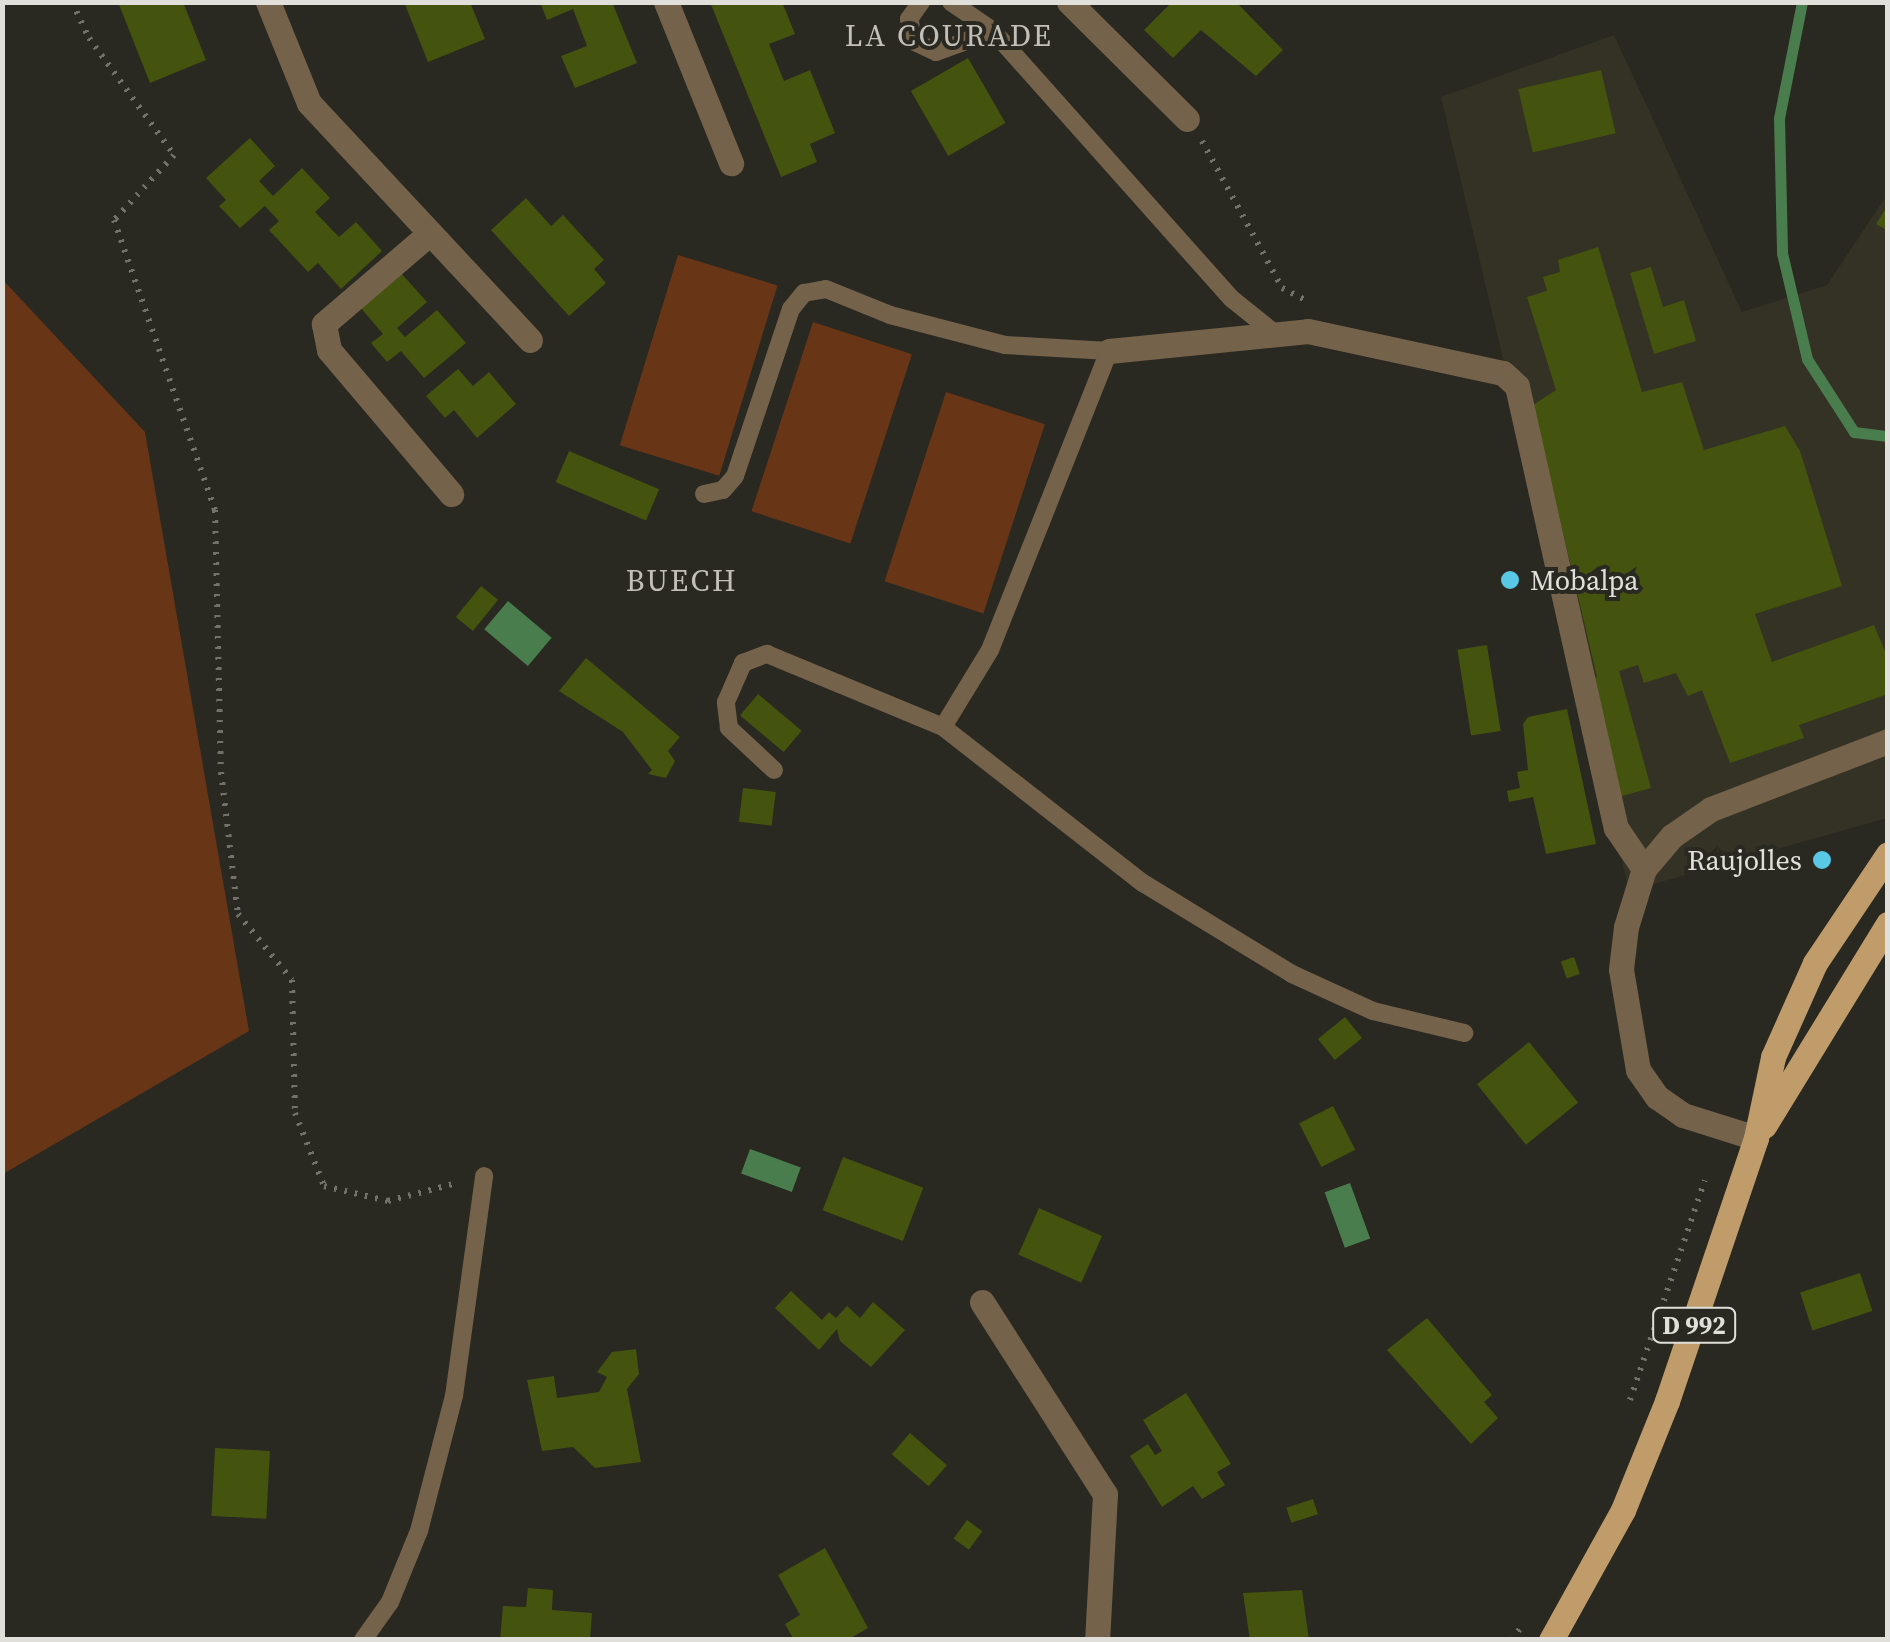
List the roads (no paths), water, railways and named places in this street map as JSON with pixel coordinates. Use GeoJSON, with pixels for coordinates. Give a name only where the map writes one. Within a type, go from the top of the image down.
{"type":"FeatureCollection","features":[{"type":"Feature","properties":{"kind":"main road","name":"D 992"},"geometry":{"type":"LineString","coordinates":[[1551,1640],[1600,1556],[1655,1431],[1756,1138],[1773,1056],[1815,963],[1888,854]]}},
{"type":"Feature","properties":{"kind":"main road","name":"D 992"},"geometry":{"type":"LineString","coordinates":[[1756,1138],[1888,924]]}},
{"type":"Feature","properties":{"kind":"street"},"geometry":{"type":"LineString","coordinates":[[268,2],[309,103],[530,340]]}},
{"type":"Feature","properties":{"kind":"street"},"geometry":{"type":"LineString","coordinates":[[666,2],[731,163]]}},
{"type":"Feature","properties":{"kind":"street"},"geometry":{"type":"LineString","coordinates":[[1069,2],[1187,118]]}},
{"type":"Feature","properties":{"kind":"street"},"geometry":{"type":"LineString","coordinates":[[430,232],[324,324],[329,350],[451,494]]}},
{"type":"Feature","properties":{"kind":"street"},"geometry":{"type":"LineString","coordinates":[[1109,351],[1308,331],[1503,373],[1517,386],[1616,828],[1644,869]]}},
{"type":"Feature","properties":{"kind":"street"},"geometry":{"type":"LineString","coordinates":[[1756,1138],[1683,1115],[1657,1097],[1638,1070],[1622,969],[1626,927],[1644,869],[1672,836],[1712,809],[1888,741]]}},
{"type":"Feature","properties":{"kind":"street"},"geometry":{"type":"LineString","coordinates":[[982,1302],[1106,1494],[1097,1640]]}},
{"type":"Feature","properties":{"kind":"lane"},"geometry":{"type":"LineString","coordinates":[[921,2],[908,19],[915,42],[936,52],[993,31]]}},
{"type":"Feature","properties":{"kind":"lane"},"geometry":{"type":"LineString","coordinates":[[951,2],[993,31],[1232,299],[1273,332]]}},
{"type":"Feature","properties":{"kind":"lane"},"geometry":{"type":"LineString","coordinates":[[704,494],[724,490],[735,476],[792,309],[804,293],[826,290],[890,314],[1006,345],[1109,351],[990,650],[943,727]]}},
{"type":"Feature","properties":{"kind":"lane"},"geometry":{"type":"LineString","coordinates":[[774,770],[729,728],[726,702],[743,663],[766,654],[943,727],[1143,884],[1292,974],[1374,1011],[1464,1033]]}},
{"type":"Feature","properties":{"kind":"lane"},"geometry":{"type":"LineString","coordinates":[[363,1640],[390,1602],[418,1530],[454,1396],[484,1176]]}},
{"type":"Feature","properties":{"kind":"waterway"},"geometry":{"type":"LineString","coordinates":[[1802,2],[1779,118],[1782,253],[1807,359],[1854,432],[1888,436]]}},
{"type":"Feature","properties":{"kind":"place","name":"Mobalpa"},"geometry":{"type":"Point","coordinates":[1510,580]}},
{"type":"Feature","properties":{"kind":"place","name":"Raujolles"},"geometry":{"type":"Point","coordinates":[1822,860]}},
{"type":"Feature","properties":{"kind":"district","name":"LA COURADE"},"geometry":{"type":"Point","coordinates":[949,36]}},
{"type":"Feature","properties":{"kind":"district","name":"BUECH"},"geometry":{"type":"Point","coordinates":[682,581]}}]}
